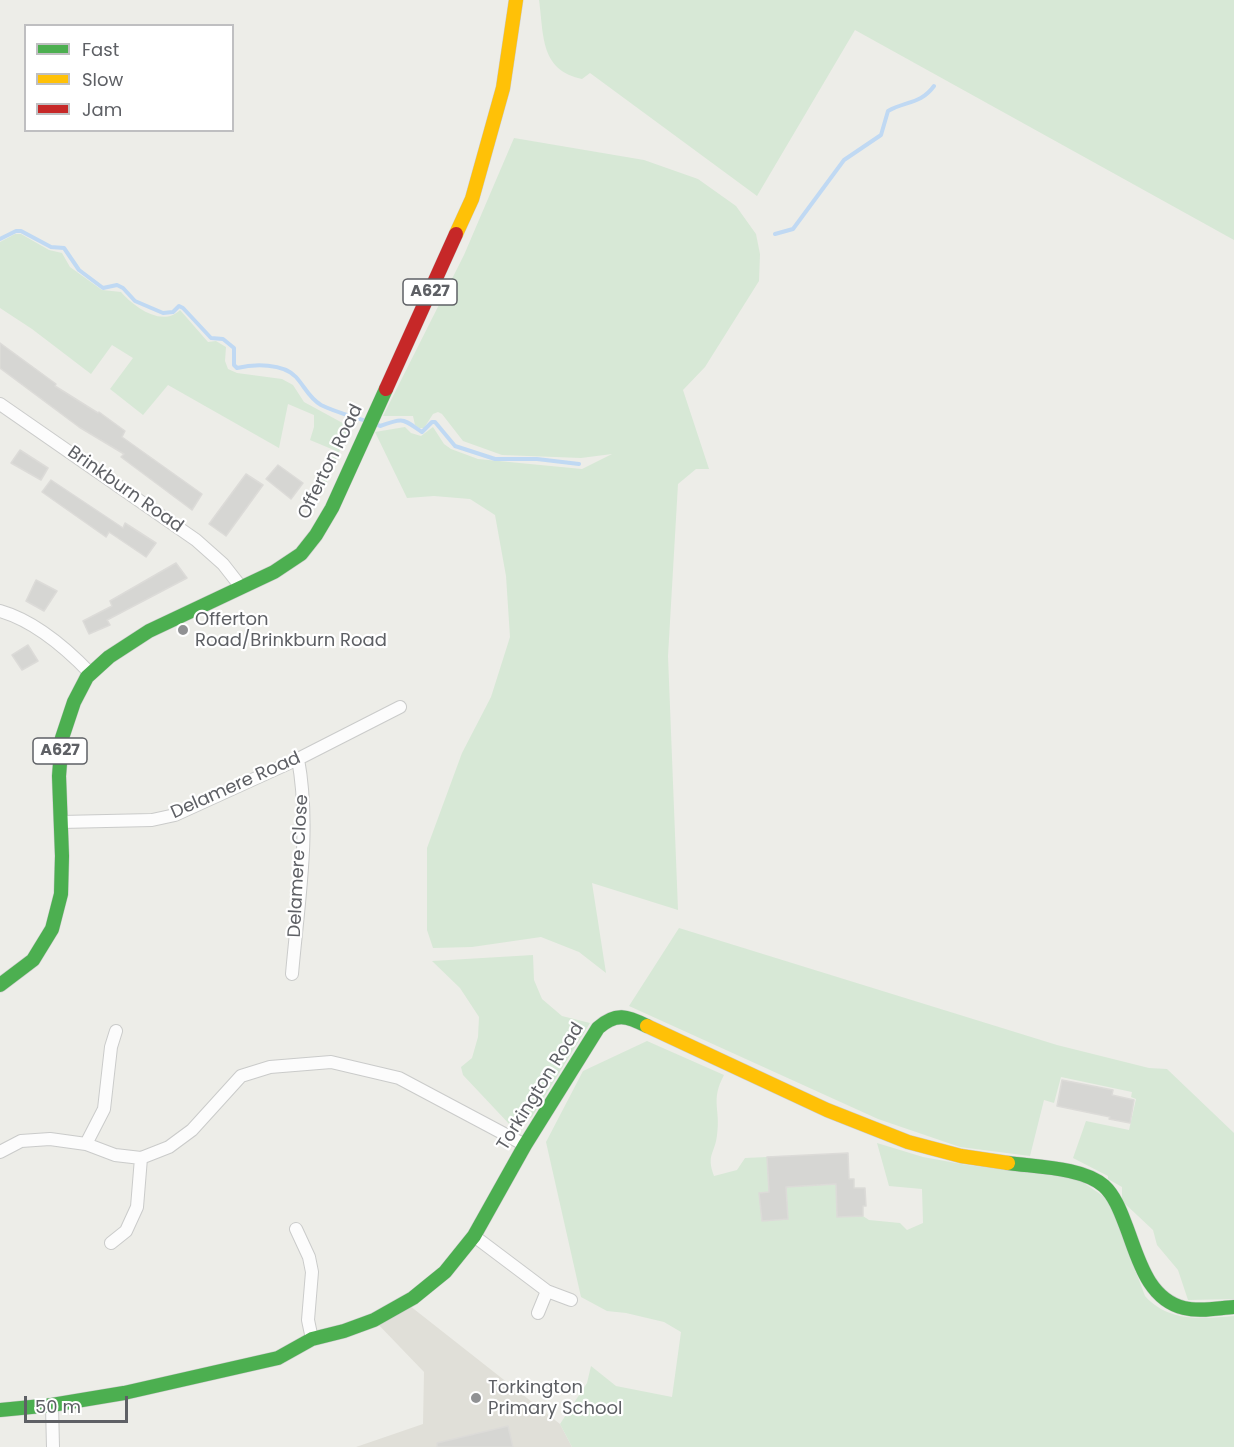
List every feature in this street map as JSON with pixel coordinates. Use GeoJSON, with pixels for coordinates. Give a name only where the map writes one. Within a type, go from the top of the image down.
{"type":"FeatureCollection","features":[{"type":"Feature","properties":{"kind":"street","name":"Offerton Road"},"geometry":{"type":"LineString","coordinates":[[0,985],[26,969],[38,955],[58,917],[62,891],[58,792],[62,732],[73,704],[90,672],[111,655],[150,630],[241,587],[272,575],[297,558],[319,531],[332,507],[472,199],[503,88],[516,0]]}},
{"type":"Feature","properties":{"kind":"street","name":"Brinkburn Road"},"geometry":{"type":"LineString","coordinates":[[0,404],[196,540],[223,564],[241,587]]}},
{"type":"Feature","properties":{"kind":"street"},"geometry":{"type":"LineString","coordinates":[[0,610],[11,614],[55,641],[90,672]]}},
{"type":"Feature","properties":{"kind":"street","name":"Delamere Road"},"geometry":{"type":"LineString","coordinates":[[61,822],[152,820],[176,815],[298,759],[400,707]]}},
{"type":"Feature","properties":{"kind":"street","name":"Delamere Close"},"geometry":{"type":"LineString","coordinates":[[292,974],[303,845],[304,803],[298,759]]}},
{"type":"Feature","properties":{"kind":"street","name":"Torkington Road"},"geometry":{"type":"LineString","coordinates":[[0,1410],[52,1406],[124,1393],[278,1358],[312,1339],[374,1320],[413,1298],[445,1272],[474,1236],[525,1145],[598,1028],[607,1019],[616,1015],[625,1017],[827,1110],[908,1142],[961,1156],[1073,1172],[1105,1186],[1115,1200],[1150,1287],[1163,1300],[1182,1308],[1234,1307]]}},
{"type":"Feature","properties":{"kind":"street"},"geometry":{"type":"LineString","coordinates":[[86,1144],[104,1109],[111,1047],[116,1031]]}},
{"type":"Feature","properties":{"kind":"street"},"geometry":{"type":"LineString","coordinates":[[0,1152],[21,1141],[50,1140],[86,1144],[115,1155],[141,1158],[169,1147],[192,1130],[241,1076],[270,1067],[331,1062],[399,1078],[525,1145]]}},
{"type":"Feature","properties":{"kind":"street"},"geometry":{"type":"LineString","coordinates":[[111,1243],[126,1231],[137,1207],[141,1158]]}},
{"type":"Feature","properties":{"kind":"street"},"geometry":{"type":"LineString","coordinates":[[296,1229],[309,1257],[312,1272],[308,1320],[312,1339]]}},
{"type":"Feature","properties":{"kind":"street"},"geometry":{"type":"LineString","coordinates":[[474,1236],[547,1291],[571,1300]]}},
{"type":"Feature","properties":{"kind":"street"},"geometry":{"type":"LineString","coordinates":[[538,1312],[547,1291]]}},
{"type":"Feature","properties":{"kind":"street"},"geometry":{"type":"LineString","coordinates":[[52,1406],[53,1447]]}},
{"type":"Feature","properties":{"kind":"shaded area","name":"Torkington Primary School"},"geometry":{"type":"Polygon","coordinates":[[[405,1302],[560,1424],[572,1447],[356,1447],[423,1424],[424,1372],[374,1320],[405,1302]]]}},
{"type":"Feature","properties":{"kind":"green space"},"geometry":{"type":"Polygon","coordinates":[[[539,0],[1234,0],[1234,240],[855,30],[757,196],[590,73],[582,79],[558,68],[551,60],[547,50],[539,0]]]}},
{"type":"Feature","properties":{"kind":"green space"},"geometry":{"type":"Polygon","coordinates":[[[514,138],[644,160],[698,179],[736,206],[756,234],[760,254],[759,281],[705,367],[683,390],[709,469],[696,469],[678,484],[668,656],[678,910],[592,883],[606,973],[579,952],[541,937],[472,947],[433,948],[427,930],[427,848],[462,753],[491,697],[510,637],[506,576],[495,515],[470,499],[434,496],[407,498],[375,432],[405,427],[411,433],[421,436],[433,427],[444,444],[451,449],[478,459],[582,469],[612,454],[581,458],[502,455],[463,441],[438,412],[433,414],[424,428],[415,425],[413,416],[383,416],[464,255],[514,138]]]}},
{"type":"Feature","properties":{"kind":"green space"},"geometry":{"type":"Polygon","coordinates":[[[15,234],[21,234],[49,250],[62,253],[70,267],[102,290],[121,292],[148,313],[165,317],[180,310],[208,342],[216,341],[226,347],[225,361],[228,369],[237,373],[282,379],[293,385],[304,402],[350,427],[326,483],[322,480],[331,463],[334,450],[310,440],[314,427],[314,415],[288,404],[279,448],[168,385],[143,415],[110,389],[133,358],[112,345],[91,374],[0,308],[0,242],[15,234]]]}},
{"type":"Feature","properties":{"kind":"green space"},"geometry":{"type":"Polygon","coordinates":[[[679,928],[1057,1045],[1149,1068],[1167,1069],[1234,1133],[1234,1299],[1188,1300],[1178,1270],[1157,1245],[1153,1230],[1122,1201],[1122,1187],[1108,1179],[1108,1176],[1073,1158],[1086,1121],[1129,1130],[1136,1099],[1131,1097],[1132,1092],[1061,1077],[1054,1103],[1044,1100],[1030,1156],[960,1147],[878,1119],[629,1006],[679,928]]]}},
{"type":"Feature","properties":{"kind":"green space"},"geometry":{"type":"Polygon","coordinates":[[[533,955],[534,980],[542,999],[562,1016],[590,1023],[532,1117],[512,1127],[463,1075],[461,1067],[472,1058],[478,1037],[479,1017],[460,988],[432,961],[533,955]]]}},
{"type":"Feature","properties":{"kind":"green space"},"geometry":{"type":"Polygon","coordinates":[[[647,1041],[724,1075],[717,1099],[718,1126],[711,1158],[712,1169],[714,1176],[737,1170],[745,1158],[767,1157],[769,1192],[759,1193],[763,1221],[788,1218],[786,1187],[836,1184],[838,1217],[863,1216],[869,1220],[900,1223],[907,1230],[923,1223],[922,1189],[889,1186],[877,1143],[923,1157],[967,1165],[1078,1179],[1109,1200],[1145,1296],[1164,1311],[1175,1315],[1198,1318],[1234,1316],[1234,1447],[572,1447],[560,1424],[587,1383],[591,1366],[616,1386],[672,1397],[681,1332],[664,1322],[607,1311],[581,1297],[546,1142],[583,1071],[647,1041]]]}},
{"type":"Feature","properties":{"kind":"building"},"geometry":{"type":"Polygon","coordinates":[[[0,343],[56,384],[55,386],[99,412],[125,431],[122,437],[202,494],[192,510],[121,457],[124,454],[79,427],[0,368],[0,343]]]}},
{"type":"Feature","properties":{"kind":"building"},"geometry":{"type":"Polygon","coordinates":[[[20,450],[48,468],[41,480],[11,463],[20,450]]]}},
{"type":"Feature","properties":{"kind":"building"},"geometry":{"type":"Polygon","coordinates":[[[278,465],[303,483],[291,499],[266,479],[278,465]]]}},
{"type":"Feature","properties":{"kind":"building"},"geometry":{"type":"Polygon","coordinates":[[[246,474],[263,485],[226,536],[209,524],[246,474]]]}},
{"type":"Feature","properties":{"kind":"building"},"geometry":{"type":"Polygon","coordinates":[[[51,480],[123,528],[125,523],[156,543],[146,557],[109,532],[106,537],[42,492],[51,480]]]}},
{"type":"Feature","properties":{"kind":"building"},"geometry":{"type":"Polygon","coordinates":[[[176,563],[187,578],[107,620],[110,625],[89,634],[83,621],[112,606],[110,601],[176,563]]]}},
{"type":"Feature","properties":{"kind":"building"},"geometry":{"type":"Polygon","coordinates":[[[36,580],[57,591],[44,611],[26,601],[36,580]]]}},
{"type":"Feature","properties":{"kind":"building"},"geometry":{"type":"Polygon","coordinates":[[[28,645],[38,661],[22,670],[12,655],[28,645]]]}},
{"type":"Feature","properties":{"kind":"building"},"geometry":{"type":"Polygon","coordinates":[[[1062,1080],[1113,1090],[1112,1095],[1134,1100],[1130,1123],[1057,1106],[1062,1080]]]}},
{"type":"Feature","properties":{"kind":"building"},"geometry":{"type":"Polygon","coordinates":[[[848,1153],[849,1179],[854,1179],[854,1188],[865,1188],[866,1206],[863,1206],[863,1216],[837,1217],[836,1184],[786,1187],[788,1219],[762,1221],[759,1193],[769,1192],[767,1157],[848,1153]]]}},
{"type":"Feature","properties":{"kind":"building"},"geometry":{"type":"Polygon","coordinates":[[[508,1426],[513,1447],[437,1447],[437,1443],[508,1426]]]}},
{"type":"Feature","properties":{"kind":"waterway"},"geometry":{"type":"LineString","coordinates":[[775,234],[793,229],[844,160],[881,135],[888,111],[924,96],[934,86]]}},
{"type":"Feature","properties":{"kind":"waterway"},"geometry":{"type":"LineString","coordinates":[[0,239],[21,231],[51,247],[64,248],[79,270],[103,288],[117,285],[135,301],[163,313],[173,312],[179,306],[183,308],[211,338],[223,339],[234,348],[234,365],[237,368],[260,365],[284,369],[296,377],[310,396],[321,405],[366,421]]}},
{"type":"Feature","properties":{"kind":"waterway"},"geometry":{"type":"LineString","coordinates":[[376,424],[380,426],[394,421],[403,421],[422,432],[432,422],[435,422],[455,446],[495,459],[537,459],[579,464]]}},
{"type":"Feature","properties":{"kind":"traffic: fast"},"geometry":{"type":"LineString","coordinates":[[0,985],[33,960],[52,929],[61,894],[59,776],[62,738],[74,702],[87,677],[109,657],[149,631],[274,572],[301,554],[316,535],[332,508],[386,389]]}},
{"type":"Feature","properties":{"kind":"traffic: fast"},"geometry":{"type":"LineString","coordinates":[[0,1410],[52,1405],[124,1393],[278,1358],[312,1339],[374,1320],[413,1298],[445,1272],[474,1236],[525,1145],[598,1028],[610,1020],[622,1017],[647,1026]]}},
{"type":"Feature","properties":{"kind":"traffic: fast"},"geometry":{"type":"LineString","coordinates":[[1008,1163],[1072,1171],[1095,1180],[1108,1190],[1114,1200],[1140,1263],[1161,1296],[1171,1303],[1190,1309],[1234,1307]]}},
{"type":"Feature","properties":{"kind":"traffic: slow"},"geometry":{"type":"LineString","coordinates":[[456,234],[472,199],[503,88],[516,0]]}},
{"type":"Feature","properties":{"kind":"traffic: slow"},"geometry":{"type":"LineString","coordinates":[[647,1026],[827,1110],[908,1142],[961,1156],[1008,1163]]}},
{"type":"Feature","properties":{"kind":"traffic: jam"},"geometry":{"type":"LineString","coordinates":[[386,389],[456,234]]}},
{"type":"Feature","properties":{"kind":"place","name":"Offerton Road/Brinkburn Road"},"geometry":{"type":"Point","coordinates":[183,630]}},
{"type":"Feature","properties":{"kind":"place","name":"Torkington Primary School"},"geometry":{"type":"Point","coordinates":[476,1398]}}]}
